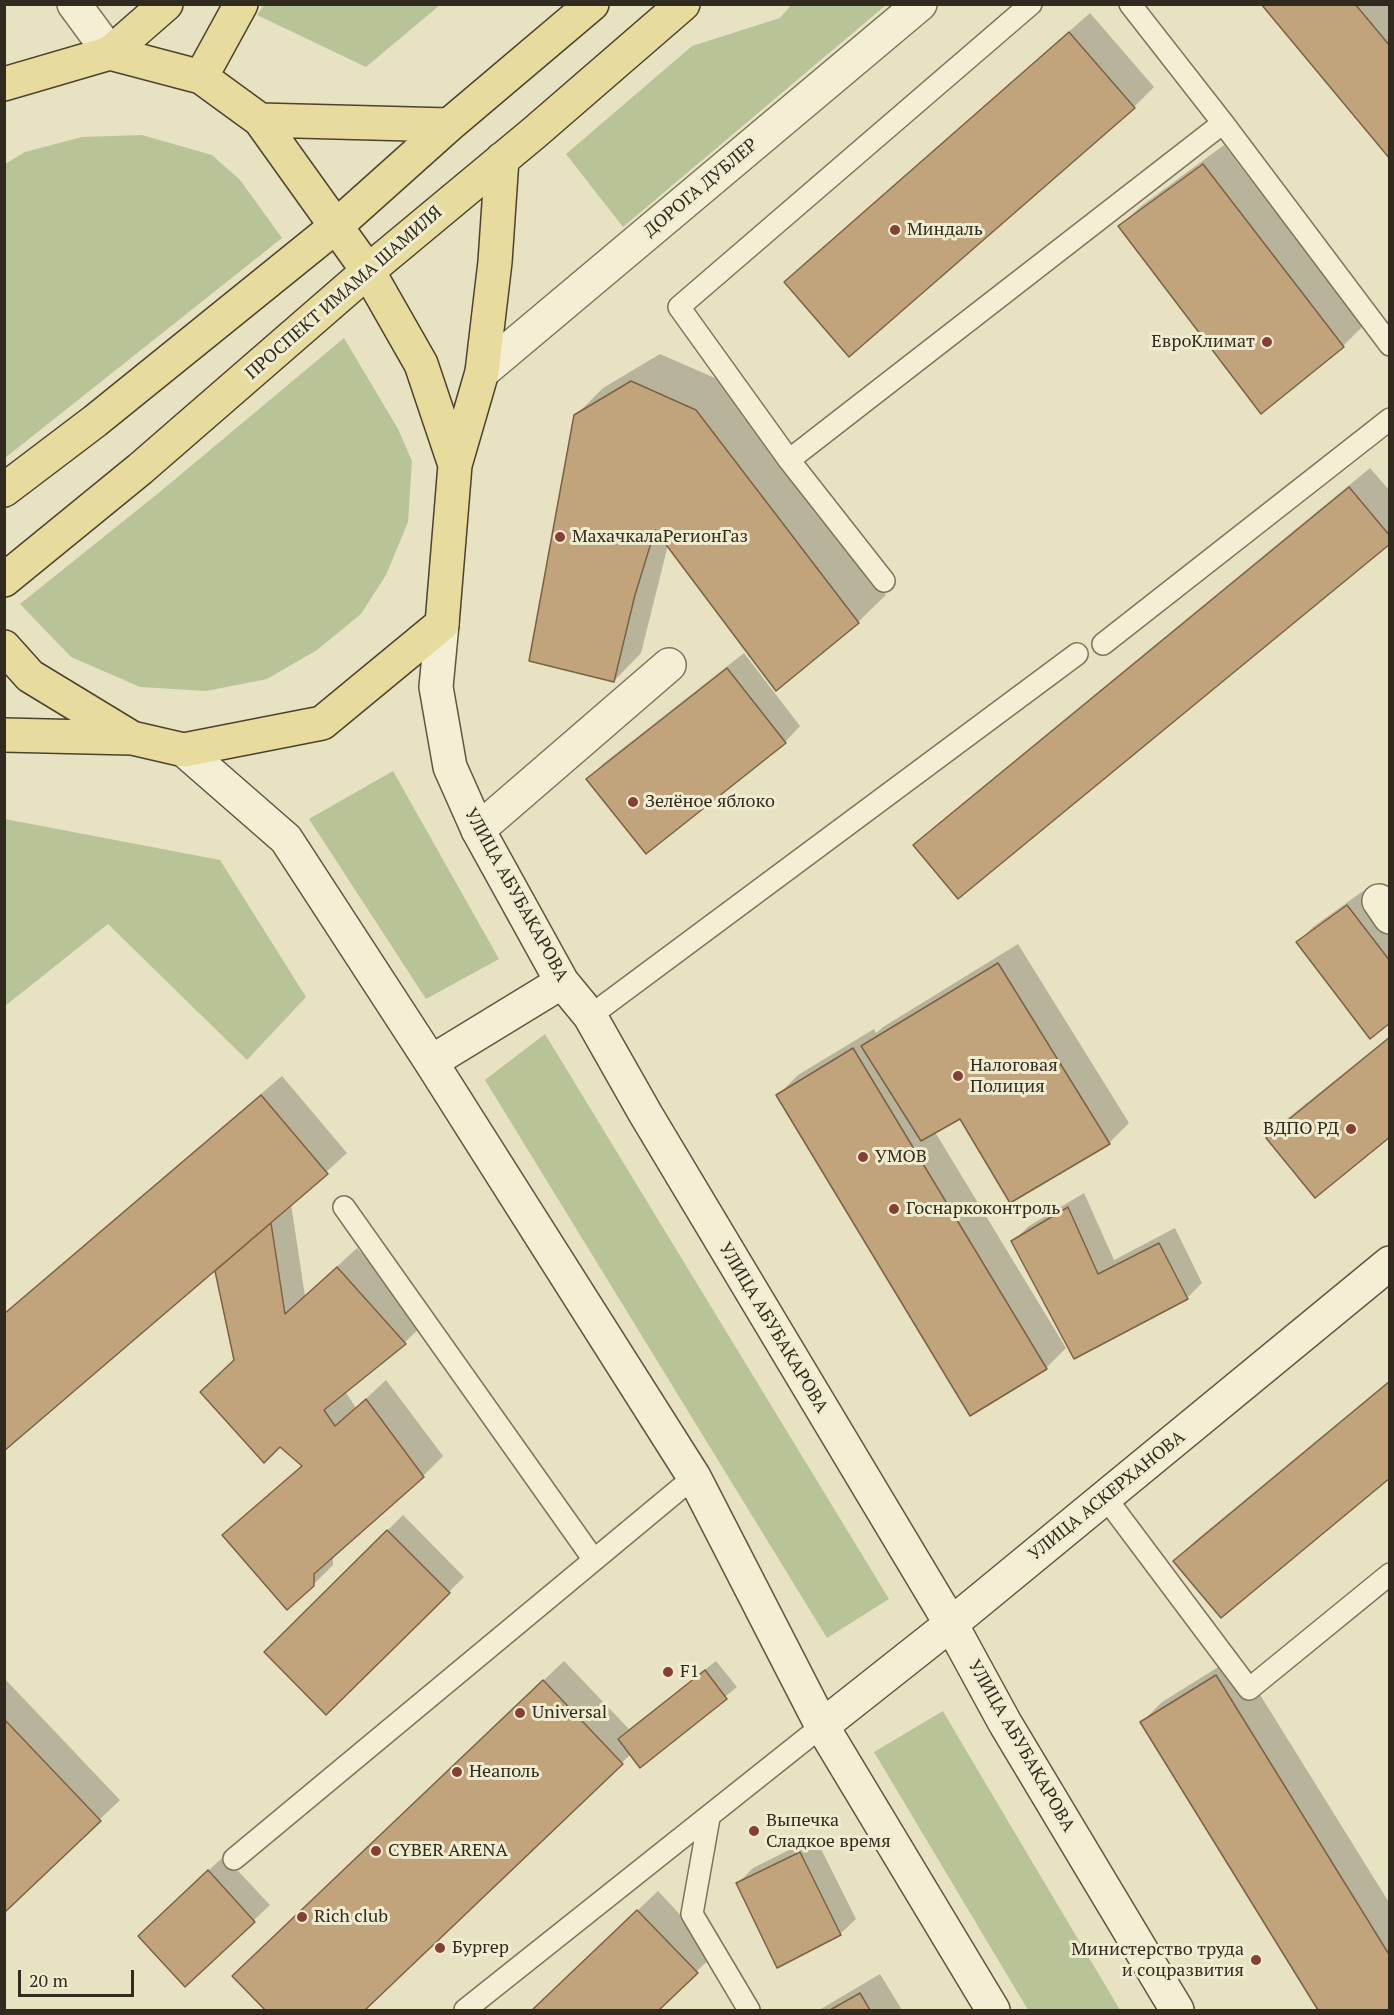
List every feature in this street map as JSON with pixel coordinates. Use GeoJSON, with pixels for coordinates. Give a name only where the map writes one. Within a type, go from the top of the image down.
{"type":"FeatureCollection","features":[{"type":"Feature","properties":{"kind":"main road"},"geometry":{"type":"LineString","coordinates":[[74,4],[110,53]]}},
{"type":"Feature","properties":{"kind":"main road"},"geometry":{"type":"LineString","coordinates":[[4,84],[110,53],[166,4]]}},
{"type":"Feature","properties":{"kind":"main road"},"geometry":{"type":"LineString","coordinates":[[201,77],[241,4]]}},
{"type":"Feature","properties":{"kind":"main road"},"geometry":{"type":"LineString","coordinates":[[4,490],[95,421],[336,227],[449,125],[592,4]]}},
{"type":"Feature","properties":{"kind":"main road","name":"ПРОСПЕКТ ИМАМА ШАМИЛЯ"},"geometry":{"type":"LineString","coordinates":[[4,580],[140,469],[368,271],[683,4]]}},
{"type":"Feature","properties":{"kind":"main road","name":"ДОРОГА ДУБЛЕР"},"geometry":{"type":"LineString","coordinates":[[482,372],[920,4]]}},
{"type":"Feature","properties":{"kind":"main road","name":"УЛИЦА АБУБАКАРОВА"},"geometry":{"type":"LineString","coordinates":[[110,53],[201,77],[260,120],[368,271],[421,364],[455,465],[435,687],[450,767],[478,830],[562,981],[590,1016],[651,1123],[951,1624],[1005,1723],[1177,2010]]}},
{"type":"Feature","properties":{"kind":"main road"},"geometry":{"type":"LineString","coordinates":[[260,120],[449,125]]}},
{"type":"Feature","properties":{"kind":"main road"},"geometry":{"type":"LineString","coordinates":[[455,465],[482,372],[495,262],[502,159]]}},
{"type":"Feature","properties":{"kind":"main road"},"geometry":{"type":"LineString","coordinates":[[4,735],[132,738],[184,750],[322,723],[442,624]]}},
{"type":"Feature","properties":{"kind":"main road"},"geometry":{"type":"LineString","coordinates":[[4,647],[30,676],[132,738]]}},
{"type":"Feature","properties":{"kind":"main road"},"geometry":{"type":"LineString","coordinates":[[478,830],[669,665]]}},
{"type":"Feature","properties":{"kind":"main road"},"geometry":{"type":"LineString","coordinates":[[184,750],[286,839],[431,1062],[694,1478],[822,1726],[993,2010]]}},
{"type":"Feature","properties":{"kind":"main road"},"geometry":{"type":"LineString","coordinates":[[431,1062],[562,981]]}},
{"type":"Feature","properties":{"kind":"main road","name":"УЛИЦА АСКЕРХАНОВА"},"geometry":{"type":"LineString","coordinates":[[822,1726],[951,1624],[1389,1263]]}},
{"type":"Feature","properties":{"kind":"lane"},"geometry":{"type":"LineString","coordinates":[[884,581],[789,460],[679,308],[1031,4]]}},
{"type":"Feature","properties":{"kind":"lane"},"geometry":{"type":"LineString","coordinates":[[1130,4],[1223,123],[1389,345]]}},
{"type":"Feature","properties":{"kind":"lane"},"geometry":{"type":"LineString","coordinates":[[789,460],[1223,123]]}},
{"type":"Feature","properties":{"kind":"lane"},"geometry":{"type":"LineString","coordinates":[[1103,644],[1389,419]]}},
{"type":"Feature","properties":{"kind":"lane"},"geometry":{"type":"LineString","coordinates":[[590,1016],[1077,654]]}},
{"type":"Feature","properties":{"kind":"lane"},"geometry":{"type":"LineString","coordinates":[[344,1207],[594,1560]]}},
{"type":"Feature","properties":{"kind":"lane"},"geometry":{"type":"LineString","coordinates":[[234,1859],[694,1478]]}},
{"type":"Feature","properties":{"kind":"lane"},"geometry":{"type":"LineString","coordinates":[[1105,1497],[1249,1689],[1389,1574]]}},
{"type":"Feature","properties":{"kind":"lane"},"geometry":{"type":"LineString","coordinates":[[465,2010],[822,1726]]}},
{"type":"Feature","properties":{"kind":"lane"},"geometry":{"type":"LineString","coordinates":[[709,1818],[692,1914],[749,2010]]}},
{"type":"Feature","properties":{"kind":"green space"},"geometry":{"type":"Polygon","coordinates":[[[264,5],[440,5],[366,67],[257,15],[264,5]]]}},
{"type":"Feature","properties":{"kind":"green space"},"geometry":{"type":"Polygon","coordinates":[[[791,5],[886,5],[623,227],[566,154],[692,46],[780,18],[791,5]]]}},
{"type":"Feature","properties":{"kind":"green space"},"geometry":{"type":"Polygon","coordinates":[[[142,135],[212,155],[240,180],[282,238],[5,458],[5,164],[25,152],[82,137],[142,135]]]}},
{"type":"Feature","properties":{"kind":"green space"},"geometry":{"type":"Polygon","coordinates":[[[344,338],[398,429],[412,461],[408,522],[386,575],[361,614],[317,650],[267,679],[206,691],[140,687],[71,657],[20,604],[161,491],[344,338]]]}},
{"type":"Feature","properties":{"kind":"green space"},"geometry":{"type":"Polygon","coordinates":[[[393,771],[499,959],[426,999],[309,819],[393,771]]]}},
{"type":"Feature","properties":{"kind":"green space"},"geometry":{"type":"Polygon","coordinates":[[[5,819],[220,860],[306,997],[247,1060],[108,924],[5,1006],[5,819]]]}},
{"type":"Feature","properties":{"kind":"green space"},"geometry":{"type":"Polygon","coordinates":[[[545,1034],[889,1599],[827,1638],[485,1080],[545,1034]]]}},
{"type":"Feature","properties":{"kind":"green space"},"geometry":{"type":"Polygon","coordinates":[[[943,1711],[1120,2010],[1028,2010],[874,1752],[943,1711]]]}},
{"type":"Feature","properties":{"kind":"building"},"geometry":{"type":"Polygon","coordinates":[[[1261,4],[1355,4],[1390,46],[1390,159],[1261,4]]]}},
{"type":"Feature","properties":{"kind":"building"},"geometry":{"type":"Polygon","coordinates":[[[1069,32],[1135,108],[849,357],[784,282],[1069,32]]]}},
{"type":"Feature","properties":{"kind":"building"},"geometry":{"type":"Polygon","coordinates":[[[1203,164],[1344,347],[1261,414],[1118,226],[1203,164]]]}},
{"type":"Feature","properties":{"kind":"building"},"geometry":{"type":"Polygon","coordinates":[[[631,381],[696,410],[859,623],[776,691],[655,530],[635,595],[614,682],[529,661],[574,415],[631,381]]]}},
{"type":"Feature","properties":{"kind":"building"},"geometry":{"type":"Polygon","coordinates":[[[1349,487],[1390,536],[1390,544],[958,899],[913,845],[1349,487]]]}},
{"type":"Feature","properties":{"kind":"building"},"geometry":{"type":"Polygon","coordinates":[[[727,668],[786,743],[646,854],[586,779],[727,668]]]}},
{"type":"Feature","properties":{"kind":"building"},"geometry":{"type":"Polygon","coordinates":[[[1347,905],[1390,961],[1390,1023],[1370,1039],[1296,942],[1347,905]]]}},
{"type":"Feature","properties":{"kind":"building"},"geometry":{"type":"Polygon","coordinates":[[[998,963],[1110,1144],[1010,1203],[960,1119],[921,1141],[861,1046],[998,963]]]}},
{"type":"Feature","properties":{"kind":"building"},"geometry":{"type":"Polygon","coordinates":[[[1390,1037],[1390,1137],[1315,1198],[1266,1138],[1390,1037]]]}},
{"type":"Feature","properties":{"kind":"building"},"geometry":{"type":"Polygon","coordinates":[[[853,1048],[1047,1369],[970,1416],[776,1095],[853,1048]]]}},
{"type":"Feature","properties":{"kind":"building"},"geometry":{"type":"Polygon","coordinates":[[[261,1095],[328,1174],[4,1451],[4,1314],[261,1095]]]}},
{"type":"Feature","properties":{"kind":"building"},"geometry":{"type":"Polygon","coordinates":[[[1068,1207],[1098,1274],[1159,1243],[1188,1299],[1074,1359],[1011,1241],[1068,1207]]]}},
{"type":"Feature","properties":{"kind":"building"},"geometry":{"type":"Polygon","coordinates":[[[271,1223],[285,1314],[337,1267],[406,1344],[324,1410],[335,1426],[366,1399],[424,1477],[314,1574],[314,1586],[287,1610],[222,1535],[302,1466],[280,1447],[264,1463],[200,1392],[234,1360],[215,1271],[271,1223]]]}},
{"type":"Feature","properties":{"kind":"building"},"geometry":{"type":"Polygon","coordinates":[[[1390,1381],[1390,1478],[1221,1618],[1173,1561],[1390,1381]]]}},
{"type":"Feature","properties":{"kind":"building"},"geometry":{"type":"Polygon","coordinates":[[[387,1530],[450,1593],[326,1715],[264,1652],[387,1530]]]}},
{"type":"Feature","properties":{"kind":"building"},"geometry":{"type":"Polygon","coordinates":[[[705,1670],[727,1699],[640,1768],[618,1739],[705,1670]]]}},
{"type":"Feature","properties":{"kind":"building"},"geometry":{"type":"Polygon","coordinates":[[[1216,1675],[1390,1956],[1390,2010],[1318,2010],[1140,1722],[1216,1675]]]}},
{"type":"Feature","properties":{"kind":"building"},"geometry":{"type":"Polygon","coordinates":[[[543,1680],[623,1764],[365,2010],[265,2010],[232,1976],[543,1680]]]}},
{"type":"Feature","properties":{"kind":"building"},"geometry":{"type":"Polygon","coordinates":[[[4,1719],[101,1821],[4,1913],[4,1719]]]}},
{"type":"Feature","properties":{"kind":"building"},"geometry":{"type":"Polygon","coordinates":[[[800,1852],[841,1935],[777,1968],[736,1883],[800,1852]]]}},
{"type":"Feature","properties":{"kind":"building"},"geometry":{"type":"Polygon","coordinates":[[[208,1870],[255,1922],[185,1987],[138,1936],[208,1870]]]}},
{"type":"Feature","properties":{"kind":"building"},"geometry":{"type":"Polygon","coordinates":[[[637,1910],[698,1973],[659,2010],[532,2010],[637,1910]]]}},
{"type":"Feature","properties":{"kind":"building"},"geometry":{"type":"Polygon","coordinates":[[[860,1993],[870,2010],[830,2010],[860,1993]]]}},
{"type":"Feature","properties":{"kind":"place","name":"Миндаль"},"geometry":{"type":"Point","coordinates":[895,230]}},
{"type":"Feature","properties":{"kind":"place","name":"ЕвроКлимат"},"geometry":{"type":"Point","coordinates":[1267,342]}},
{"type":"Feature","properties":{"kind":"place","name":"МахачкалаРегионГаз"},"geometry":{"type":"Point","coordinates":[560,537]}},
{"type":"Feature","properties":{"kind":"place","name":"Зелёное яблоко"},"geometry":{"type":"Point","coordinates":[633,802]}},
{"type":"Feature","properties":{"kind":"place","name":"Налоговая Полиция"},"geometry":{"type":"Point","coordinates":[958,1076]}},
{"type":"Feature","properties":{"kind":"place","name":"ВДПО РД"},"geometry":{"type":"Point","coordinates":[1351,1129]}},
{"type":"Feature","properties":{"kind":"place","name":"УМОВ"},"geometry":{"type":"Point","coordinates":[863,1157]}},
{"type":"Feature","properties":{"kind":"place","name":"Госнаркоконтроль"},"geometry":{"type":"Point","coordinates":[894,1209]}},
{"type":"Feature","properties":{"kind":"place","name":"F1"},"geometry":{"type":"Point","coordinates":[668,1672]}},
{"type":"Feature","properties":{"kind":"place","name":"Universal"},"geometry":{"type":"Point","coordinates":[520,1713]}},
{"type":"Feature","properties":{"kind":"place","name":"Неаполь"},"geometry":{"type":"Point","coordinates":[457,1772]}},
{"type":"Feature","properties":{"kind":"place","name":"Выпечка Сладкое время"},"geometry":{"type":"Point","coordinates":[754,1831]}},
{"type":"Feature","properties":{"kind":"place","name":"CYBER ARENA"},"geometry":{"type":"Point","coordinates":[376,1851]}},
{"type":"Feature","properties":{"kind":"place","name":"Rich club"},"geometry":{"type":"Point","coordinates":[302,1917]}},
{"type":"Feature","properties":{"kind":"place","name":"Бургер"},"geometry":{"type":"Point","coordinates":[440,1948]}},
{"type":"Feature","properties":{"kind":"place","name":"Министерство труда и соцразвития"},"geometry":{"type":"Point","coordinates":[1256,1960]}}]}
